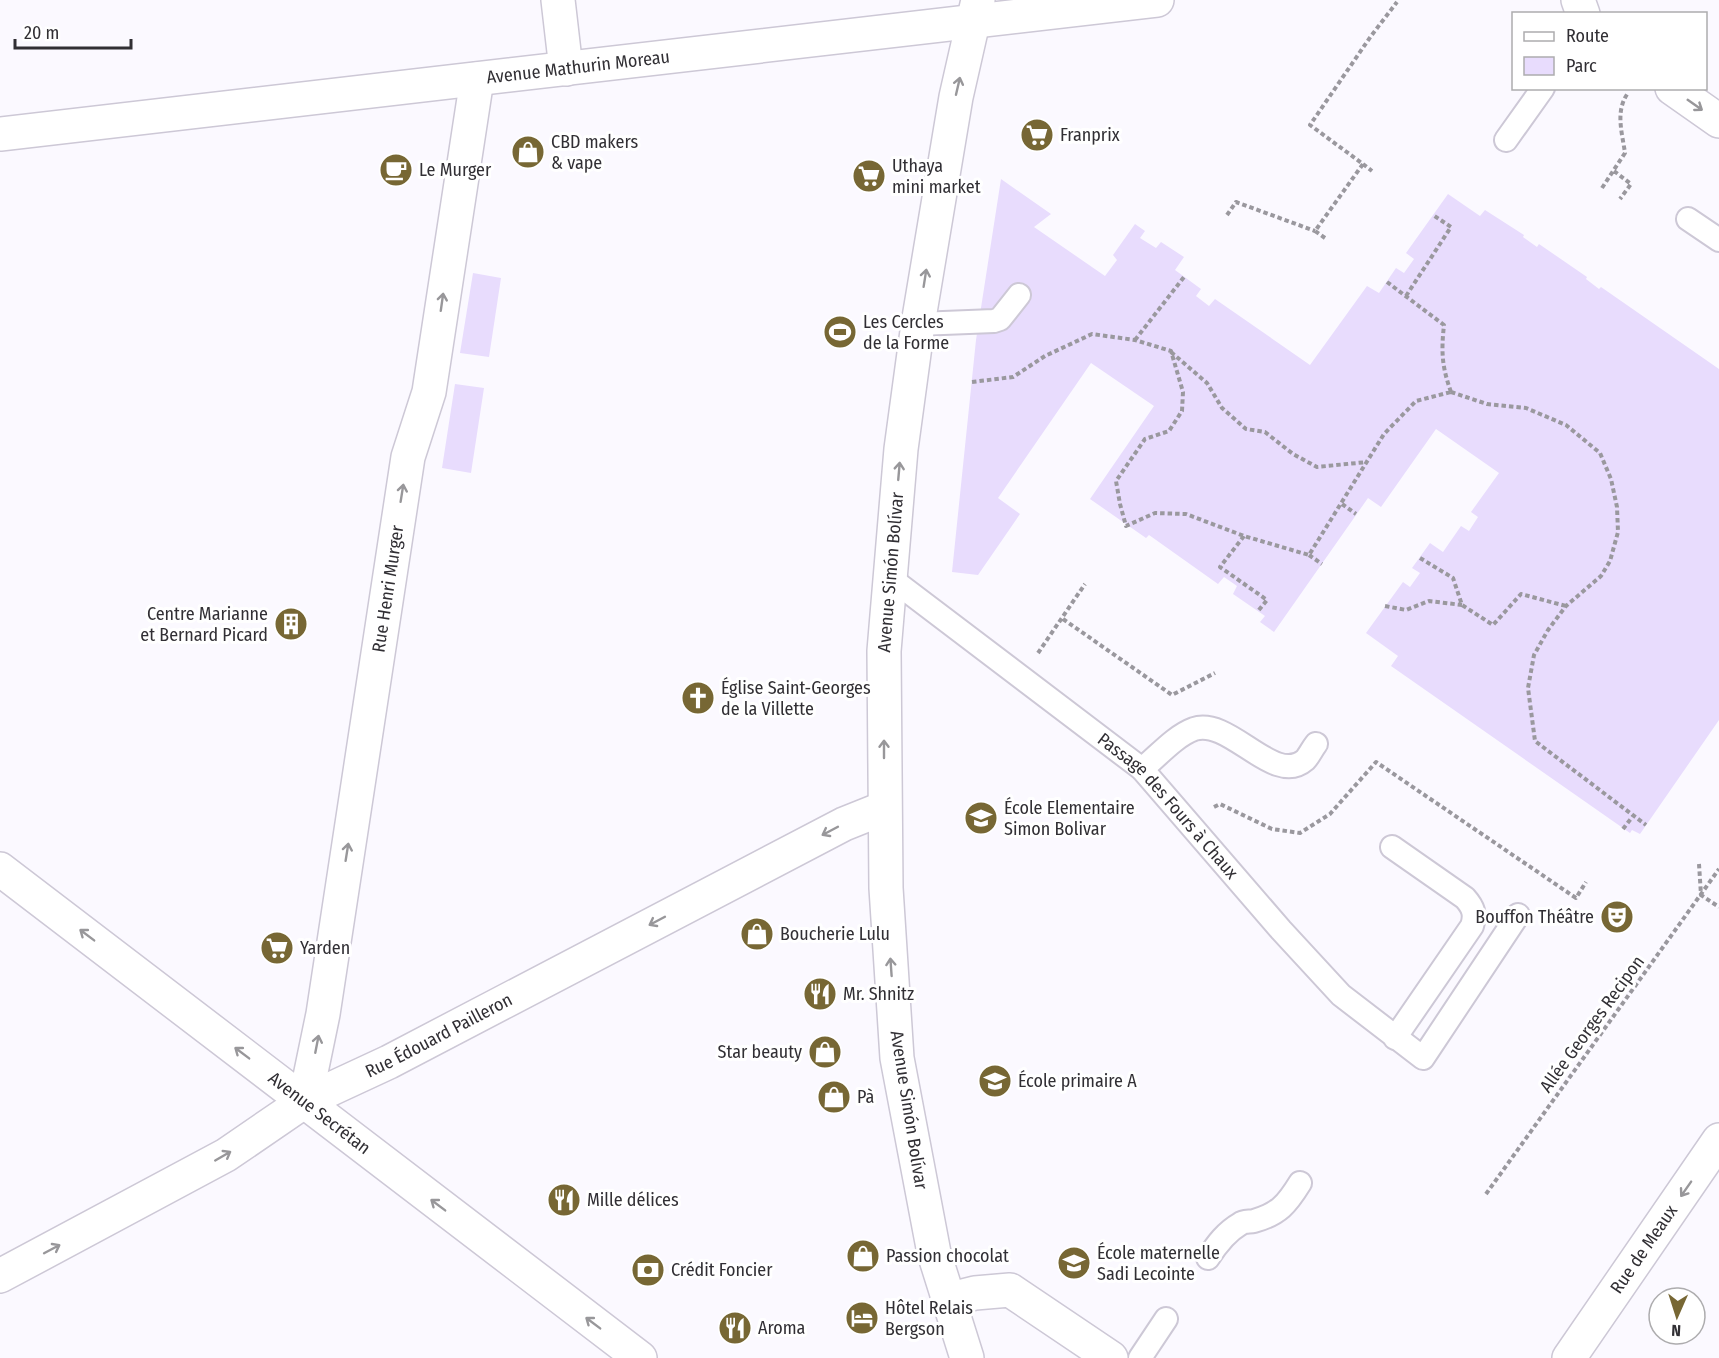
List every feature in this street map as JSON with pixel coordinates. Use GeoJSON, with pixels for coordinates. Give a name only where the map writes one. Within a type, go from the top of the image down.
{"type":"FeatureCollection","features":[{"type":"Feature","properties":{"kind":"street"},"geometry":{"type":"LineString","coordinates":[[558,0],[566,69]]}},
{"type":"Feature","properties":{"kind":"street","name":"Avenue Mathurin Moreau"},"geometry":{"type":"LineString","coordinates":[[0,134],[566,69],[975,10],[1157,0]]}},
{"type":"Feature","properties":{"kind":"street","name":"Avenue Simón Bolívar"},"geometry":{"type":"LineString","coordinates":[[967,1358],[934,1253],[897,1058],[886,888],[884,651],[902,449],[918,324],[956,97],[975,10]]}},
{"type":"Feature","properties":{"kind":"street","name":"Rue Henri Murger"},"geometry":{"type":"LineString","coordinates":[[305,1101],[323,1014],[408,457],[429,393],[477,79]]}},
{"type":"Feature","properties":{"kind":"street"},"geometry":{"type":"LineString","coordinates":[[1675,90],[1719,121]]}},
{"type":"Feature","properties":{"kind":"street","name":"Rue Édouard Pailleron"},"geometry":{"type":"LineString","coordinates":[[0,1276],[226,1155],[305,1101],[389,1062],[844,824],[884,808]]}},
{"type":"Feature","properties":{"kind":"street","name":"Avenue Secrétan"},"geometry":{"type":"LineString","coordinates":[[0,869],[640,1358]]}},
{"type":"Feature","properties":{"kind":"street","name":"Rue de Meaux"},"geometry":{"type":"LineString","coordinates":[[1569,1358],[1719,1140]]}},
{"type":"Feature","properties":{"kind":"street"},"geometry":{"type":"LineString","coordinates":[[947,1300],[975,1293],[1010,1290],[1111,1358]]}},
{"type":"Feature","properties":{"kind":"lane"},"geometry":{"type":"LineString","coordinates":[[1506,140],[1542,90]]}},
{"type":"Feature","properties":{"kind":"lane"},"geometry":{"type":"LineString","coordinates":[[1688,219],[1719,240]]}},
{"type":"Feature","properties":{"kind":"lane"},"geometry":{"type":"LineString","coordinates":[[918,324],[994,321],[1000,319],[1019,295]]}},
{"type":"Feature","properties":{"kind":"lane","name":"Passage des Fours à Chaux"},"geometry":{"type":"LineString","coordinates":[[889,577],[1142,769],[1281,930],[1341,995],[1423,1058],[1518,915]]}},
{"type":"Feature","properties":{"kind":"lane"},"geometry":{"type":"LineString","coordinates":[[1142,769],[1180,737],[1195,729],[1205,728],[1224,733],[1279,766],[1296,766],[1306,759],[1316,744]]}},
{"type":"Feature","properties":{"kind":"lane"},"geometry":{"type":"LineString","coordinates":[[1392,847],[1465,898],[1472,906],[1475,917],[1472,926],[1395,1038]]}},
{"type":"Feature","properties":{"kind":"lane"},"geometry":{"type":"LineString","coordinates":[[1208,1258],[1223,1236],[1242,1222],[1273,1214],[1286,1204],[1300,1183]]}},
{"type":"Feature","properties":{"kind":"lane"},"geometry":{"type":"LineString","coordinates":[[1140,1358],[1166,1319]]}},
{"type":"Feature","properties":{"kind":"path"},"geometry":{"type":"LineString","coordinates":[[1372,171],[1311,125],[1371,36],[1397,2]]}},
{"type":"Feature","properties":{"kind":"path"},"geometry":{"type":"LineString","coordinates":[[1602,188],[1625,153],[1620,114],[1621,103],[1628,93]]}},
{"type":"Feature","properties":{"kind":"path"},"geometry":{"type":"LineString","coordinates":[[1315,231],[1363,164]]}},
{"type":"Feature","properties":{"kind":"path"},"geometry":{"type":"LineString","coordinates":[[1614,171],[1630,184],[1620,199]]}},
{"type":"Feature","properties":{"kind":"path"},"geometry":{"type":"LineString","coordinates":[[1227,215],[1236,202],[1315,231],[1325,238]]}},
{"type":"Feature","properties":{"kind":"path"},"geometry":{"type":"LineString","coordinates":[[1406,296],[1451,227],[1433,215]]}},
{"type":"Feature","properties":{"kind":"path"},"geometry":{"type":"LineString","coordinates":[[1135,340],[1184,277]]}},
{"type":"Feature","properties":{"kind":"path"},"geometry":{"type":"LineString","coordinates":[[1387,282],[1444,325],[1441,350],[1443,371],[1451,392]]}},
{"type":"Feature","properties":{"kind":"path"},"geometry":{"type":"LineString","coordinates":[[972,382],[1013,377],[1045,356],[1092,334],[1135,340],[1171,351],[1207,383],[1222,408],[1246,429],[1265,432],[1293,454],[1317,467],[1367,462]]}},
{"type":"Feature","properties":{"kind":"path"},"geometry":{"type":"LineString","coordinates":[[1171,351],[1183,392],[1182,411],[1168,431],[1145,439],[1116,481],[1126,526],[1155,513],[1186,514],[1244,536],[1309,555],[1322,564]]}},
{"type":"Feature","properties":{"kind":"path"},"geometry":{"type":"LineString","coordinates":[[1309,555],[1384,434],[1416,401],[1451,392],[1487,404],[1526,408],[1566,424],[1600,453],[1611,479],[1618,532],[1610,561],[1601,576],[1566,606],[1548,630],[1534,655],[1528,688],[1535,741],[1646,825]]}},
{"type":"Feature","properties":{"kind":"path"},"geometry":{"type":"LineString","coordinates":[[1342,504],[1356,514]]}},
{"type":"Feature","properties":{"kind":"path"},"geometry":{"type":"LineString","coordinates":[[1244,536],[1220,567],[1267,600],[1258,611]]}},
{"type":"Feature","properties":{"kind":"path"},"geometry":{"type":"LineString","coordinates":[[1420,558],[1453,578],[1462,605]]}},
{"type":"Feature","properties":{"kind":"path"},"geometry":{"type":"LineString","coordinates":[[1021,677],[1085,584]]}},
{"type":"Feature","properties":{"kind":"path"},"geometry":{"type":"LineString","coordinates":[[1385,606],[1406,610],[1429,601],[1462,605],[1492,625],[1521,594],[1566,606]]}},
{"type":"Feature","properties":{"kind":"path"},"geometry":{"type":"LineString","coordinates":[[1063,619],[1172,695],[1215,673]]}},
{"type":"Feature","properties":{"kind":"path"},"geometry":{"type":"LineString","coordinates":[[1220,804],[1272,829],[1300,833],[1330,814],[1376,762],[1576,898],[1586,882]]}},
{"type":"Feature","properties":{"kind":"path"},"geometry":{"type":"LineString","coordinates":[[1623,828],[1633,816]]}},
{"type":"Feature","properties":{"kind":"path"},"geometry":{"type":"LineString","coordinates":[[1699,864],[1701,895],[1719,907]]}},
{"type":"Feature","properties":{"kind":"path","name":"Allée Georges Recipon"},"geometry":{"type":"LineString","coordinates":[[1486,1194],[1719,869]]}},
{"type":"Feature","properties":{"kind":"green space"},"geometry":{"type":"Polygon","coordinates":[[[1001,179],[1051,214],[1034,227],[1105,276],[1117,260],[1113,255],[1135,224],[1145,231],[1140,238],[1156,248],[1161,242],[1184,257],[1175,270],[1201,289],[1196,296],[1209,306],[1215,299],[1310,365],[1367,286],[1379,293],[1396,268],[1404,273],[1414,259],[1406,253],[1448,194],[1480,216],[1485,210],[1524,235],[1523,237],[1537,247],[1539,244],[1587,277],[1586,279],[1599,289],[1601,287],[1719,369],[1719,720],[1640,834],[1632,830],[1630,833],[1391,666],[1398,656],[1366,633],[1403,582],[1410,587],[1420,573],[1412,568],[1430,543],[1443,552],[1461,526],[1469,531],[1478,517],[1471,512],[1499,473],[1436,429],[1381,507],[1368,498],[1274,632],[1260,622],[1265,616],[1233,594],[1237,586],[1224,577],[1218,584],[1149,535],[1146,538],[1090,499],[1154,406],[1091,363],[998,498],[1020,514],[978,575],[952,572],[976,340],[1001,179]]]}},
{"type":"Feature","properties":{"kind":"green space"},"geometry":{"type":"Polygon","coordinates":[[[473,273],[501,278],[489,357],[460,353],[473,273]]]}},
{"type":"Feature","properties":{"kind":"green space"},"geometry":{"type":"Polygon","coordinates":[[[455,384],[484,388],[471,473],[442,468],[455,384]]]}},
{"type":"Feature","properties":{"kind":"place","name":"Franprix"},"geometry":{"type":"Point","coordinates":[1037,135]}},
{"type":"Feature","properties":{"kind":"place","name":"CBD makers & vape"},"geometry":{"type":"Point","coordinates":[528,152]}},
{"type":"Feature","properties":{"kind":"place","name":"Le Murger"},"geometry":{"type":"Point","coordinates":[396,170]}},
{"type":"Feature","properties":{"kind":"place","name":"Uthaya mini market"},"geometry":{"type":"Point","coordinates":[869,176]}},
{"type":"Feature","properties":{"kind":"place","name":"Les Cercles de la Forme"},"geometry":{"type":"Point","coordinates":[840,332]}},
{"type":"Feature","properties":{"kind":"place","name":"Centre Marianne et Bernard Picard"},"geometry":{"type":"Point","coordinates":[291,624]}},
{"type":"Feature","properties":{"kind":"place","name":"Église Saint-Georges de la Villette"},"geometry":{"type":"Point","coordinates":[698,698]}},
{"type":"Feature","properties":{"kind":"place","name":"École Elementaire Simon Bolivar"},"geometry":{"type":"Point","coordinates":[981,818]}},
{"type":"Feature","properties":{"kind":"place","name":"Bouffon Théâtre"},"geometry":{"type":"Point","coordinates":[1617,917]}},
{"type":"Feature","properties":{"kind":"place","name":"Boucherie Lulu"},"geometry":{"type":"Point","coordinates":[757,934]}},
{"type":"Feature","properties":{"kind":"place","name":"Yarden"},"geometry":{"type":"Point","coordinates":[277,948]}},
{"type":"Feature","properties":{"kind":"place","name":"Mr. Shnitz"},"geometry":{"type":"Point","coordinates":[820,994]}},
{"type":"Feature","properties":{"kind":"place","name":"Star beauty"},"geometry":{"type":"Point","coordinates":[825,1052]}},
{"type":"Feature","properties":{"kind":"place","name":"École primaire A"},"geometry":{"type":"Point","coordinates":[995,1081]}},
{"type":"Feature","properties":{"kind":"place","name":"Pà"},"geometry":{"type":"Point","coordinates":[834,1097]}},
{"type":"Feature","properties":{"kind":"place","name":"Mille délices"},"geometry":{"type":"Point","coordinates":[564,1200]}},
{"type":"Feature","properties":{"kind":"place","name":"Passion chocolat"},"geometry":{"type":"Point","coordinates":[863,1256]}},
{"type":"Feature","properties":{"kind":"place","name":"École maternelle Sadi Lecointe"},"geometry":{"type":"Point","coordinates":[1074,1263]}},
{"type":"Feature","properties":{"kind":"place","name":"Crédit Foncier"},"geometry":{"type":"Point","coordinates":[648,1270]}},
{"type":"Feature","properties":{"kind":"place","name":"Hôtel Relais Bergson"},"geometry":{"type":"Point","coordinates":[862,1318]}},
{"type":"Feature","properties":{"kind":"place","name":"Aroma"},"geometry":{"type":"Point","coordinates":[735,1328]}}]}
